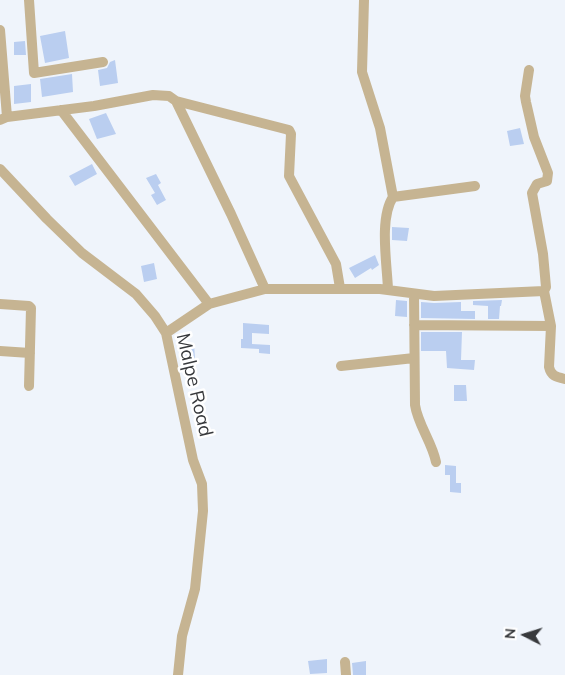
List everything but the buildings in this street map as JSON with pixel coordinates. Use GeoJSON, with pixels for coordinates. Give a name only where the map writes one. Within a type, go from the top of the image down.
{"type":"FeatureCollection","features":[{"type":"Feature","properties":{"kind":"street"},"geometry":{"type":"LineString","coordinates":[[29,0],[34,73],[103,62]]}},
{"type":"Feature","properties":{"kind":"street"},"geometry":{"type":"LineString","coordinates":[[364,0],[362,72],[380,128],[392,197],[388,204],[385,224],[388,289]]}},
{"type":"Feature","properties":{"kind":"street"},"geometry":{"type":"LineString","coordinates":[[0,30],[4,119],[153,95],[169,96],[176,101],[289,130],[291,134],[289,176],[336,264],[340,288]]}},
{"type":"Feature","properties":{"kind":"street"},"geometry":{"type":"LineString","coordinates":[[529,70],[525,96],[526,102],[534,137],[548,173],[547,180],[536,184],[532,193],[543,254],[546,287],[544,291],[551,326],[548,367],[554,377],[565,379]]}},
{"type":"Feature","properties":{"kind":"street"},"geometry":{"type":"LineString","coordinates":[[176,101],[265,289]]}},
{"type":"Feature","properties":{"kind":"street"},"geometry":{"type":"LineString","coordinates":[[61,110],[209,304]]}},
{"type":"Feature","properties":{"kind":"street","name":"Malpe Road"},"geometry":{"type":"LineString","coordinates":[[0,169],[82,253],[136,294],[155,316],[166,333],[193,460],[202,484],[203,511],[194,589],[182,636],[178,675]]}},
{"type":"Feature","properties":{"kind":"street"},"geometry":{"type":"LineString","coordinates":[[392,197],[476,186]]}},
{"type":"Feature","properties":{"kind":"street"},"geometry":{"type":"LineString","coordinates":[[166,333],[209,304],[265,289],[388,289],[434,296],[544,291]]}},
{"type":"Feature","properties":{"kind":"street"},"geometry":{"type":"LineString","coordinates":[[414,294],[416,412],[433,449],[436,462]]}},
{"type":"Feature","properties":{"kind":"street"},"geometry":{"type":"LineString","coordinates":[[0,304],[29,306],[31,308],[29,386]]}},
{"type":"Feature","properties":{"kind":"street"},"geometry":{"type":"LineString","coordinates":[[414,325],[551,326]]}},
{"type":"Feature","properties":{"kind":"street"},"geometry":{"type":"LineString","coordinates":[[0,351],[30,353]]}},
{"type":"Feature","properties":{"kind":"street"},"geometry":{"type":"LineString","coordinates":[[341,366],[414,358]]}},
{"type":"Feature","properties":{"kind":"street"},"geometry":{"type":"LineString","coordinates":[[345,662],[346,675]]}}]}
